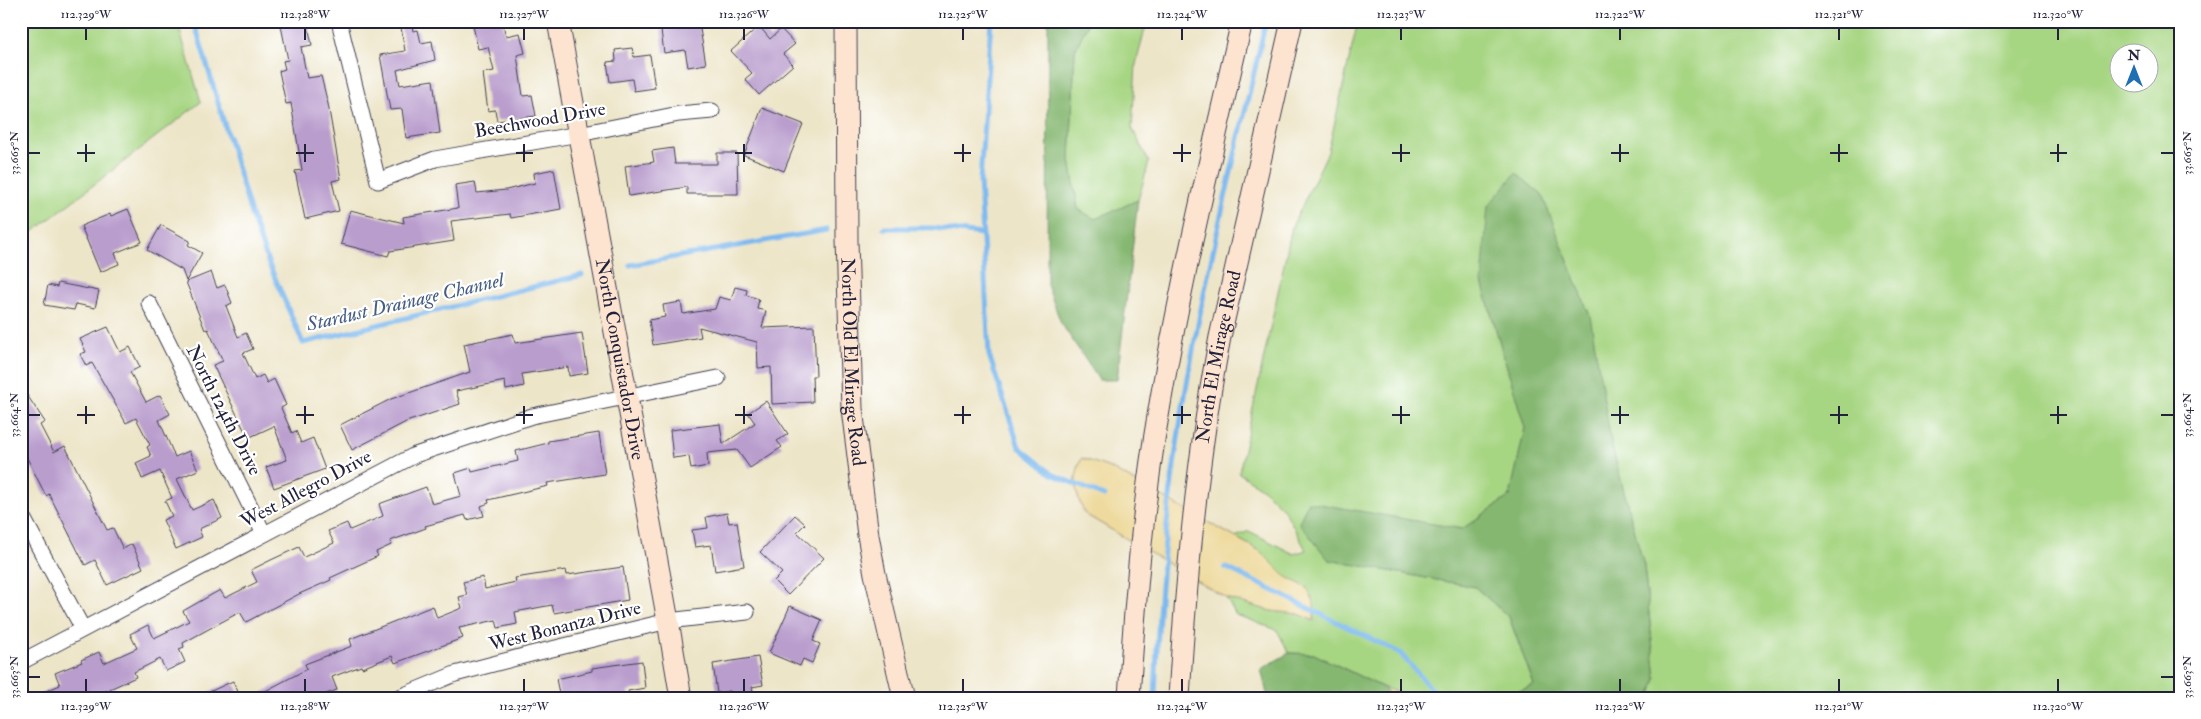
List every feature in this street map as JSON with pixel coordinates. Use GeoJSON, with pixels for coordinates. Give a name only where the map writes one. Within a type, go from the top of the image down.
{"type":"FeatureCollection","features":[{"type":"Feature","properties":{"kind":"street","name":"Beechwood Drive"},"geometry":{"type":"LineString","coordinates":[[339,21],[378,181],[435,159],[579,134],[679,114],[712,111]]}},
{"type":"Feature","properties":{"kind":"street","name":"North Conquistador Drive"},"geometry":{"type":"LineString","coordinates":[[558,21],[668,621],[680,698]]}},
{"type":"Feature","properties":{"kind":"street","name":"North Old El Mirage Road"},"geometry":{"type":"LineString","coordinates":[[846,21],[847,240],[852,409],[862,499],[874,574],[904,698]]}},
{"type":"Feature","properties":{"kind":"street"},"geometry":{"type":"LineString","coordinates":[[1129,698],[1140,557],[1153,451],[1174,322],[1242,21]]}},
{"type":"Feature","properties":{"kind":"street","name":"North El Mirage Road"},"geometry":{"type":"LineString","coordinates":[[1179,698],[1185,590],[1200,456],[1220,337],[1292,21]]}},
{"type":"Feature","properties":{"kind":"street","name":"North 124th Drive"},"geometry":{"type":"LineString","coordinates":[[149,304],[264,534]]}},
{"type":"Feature","properties":{"kind":"street","name":"West Allegro Drive"},"geometry":{"type":"LineString","coordinates":[[21,662],[415,455],[532,416],[718,378]]}},
{"type":"Feature","properties":{"kind":"street"},"geometry":{"type":"LineString","coordinates":[[21,514],[83,629]]}},
{"type":"Feature","properties":{"kind":"street","name":"West Bonanza Drive"},"geometry":{"type":"LineString","coordinates":[[397,698],[455,674],[668,621],[747,612]]}},
{"type":"Feature","properties":{"kind":"green space"},"geometry":{"type":"Polygon","coordinates":[[[21,21],[177,21],[201,102],[21,241],[21,21]]]}},
{"type":"Feature","properties":{"kind":"green space"},"geometry":{"type":"Polygon","coordinates":[[[1048,21],[1089,21],[1075,50],[1070,160],[1078,209],[1095,219],[1138,200],[1117,380],[1099,380],[1061,323],[1047,285],[1048,21]]]}},
{"type":"Feature","properties":{"kind":"green space"},"geometry":{"type":"Polygon","coordinates":[[[1089,21],[1147,21],[1136,64],[1132,128],[1149,162],[1138,200],[1095,219],[1078,209],[1070,160],[1075,50],[1089,21]]]}},
{"type":"Feature","properties":{"kind":"green space"},"geometry":{"type":"Polygon","coordinates":[[[1358,21],[2180,21],[2180,698],[1650,698],[1656,679],[1644,566],[1612,447],[1482,282],[1525,428],[1510,496],[1462,529],[1394,518],[1330,560],[1475,587],[1509,617],[1534,685],[1502,698],[1415,698],[1384,688],[1314,654],[1289,653],[1277,630],[1236,615],[1226,598],[1271,611],[1299,614],[1314,621],[1307,588],[1285,576],[1260,551],[1235,537],[1249,531],[1294,554],[1306,550],[1285,511],[1264,490],[1239,473],[1292,227],[1328,152],[1358,21]]]}},
{"type":"Feature","properties":{"kind":"green space"},"geometry":{"type":"Polygon","coordinates":[[[1516,173],[1542,195],[1590,316],[1612,447],[1644,566],[1656,679],[1650,698],[1502,698],[1534,685],[1509,617],[1475,587],[1329,560],[1299,523],[1308,502],[1462,529],[1510,496],[1525,428],[1482,282],[1488,206],[1516,173]]]}},
{"type":"Feature","properties":{"kind":"green space"},"geometry":{"type":"Polygon","coordinates":[[[1289,653],[1314,654],[1384,688],[1392,698],[1268,698],[1261,669],[1289,653]]]}},
{"type":"Feature","properties":{"kind":"sand"},"geometry":{"type":"Polygon","coordinates":[[[1082,458],[1110,468],[1260,551],[1285,576],[1307,588],[1314,603],[1314,621],[1299,614],[1271,611],[1226,598],[1085,514],[1076,486],[1077,473],[1082,458]]]}},
{"type":"Feature","properties":{"kind":"sand"},"geometry":{"type":"Polygon","coordinates":[[[1384,688],[1415,698],[1392,698],[1384,688]]]}},
{"type":"Feature","properties":{"kind":"building"},"geometry":{"type":"Polygon","coordinates":[[[280,21],[307,21],[312,45],[301,47],[307,78],[321,76],[328,104],[341,179],[332,181],[339,211],[305,219],[295,171],[302,170],[291,103],[286,104],[279,71],[285,69],[283,61],[288,60],[280,21]]]}},
{"type":"Feature","properties":{"kind":"building"},"geometry":{"type":"Polygon","coordinates":[[[400,21],[411,21],[413,31],[418,30],[421,43],[432,41],[435,60],[397,70],[400,85],[433,80],[440,133],[406,138],[402,109],[390,110],[380,55],[405,51],[400,21]]]}},
{"type":"Feature","properties":{"kind":"building"},"geometry":{"type":"Polygon","coordinates":[[[472,21],[502,21],[506,36],[520,33],[525,53],[517,55],[523,96],[532,95],[536,116],[497,121],[495,110],[488,111],[483,73],[494,71],[488,47],[478,49],[472,21]]]}},
{"type":"Feature","properties":{"kind":"building"},"geometry":{"type":"Polygon","coordinates":[[[676,21],[694,21],[695,24],[699,23],[706,64],[688,67],[685,50],[664,53],[661,30],[677,28],[676,21]]]}},
{"type":"Feature","properties":{"kind":"building"},"geometry":{"type":"Polygon","coordinates":[[[759,26],[770,39],[781,29],[795,44],[783,54],[793,65],[759,95],[745,79],[752,73],[731,51],[759,26]]]}},
{"type":"Feature","properties":{"kind":"building"},"geometry":{"type":"Polygon","coordinates":[[[632,48],[634,57],[650,55],[655,88],[634,91],[632,79],[610,82],[607,62],[616,61],[615,50],[632,48]]]}},
{"type":"Feature","properties":{"kind":"building"},"geometry":{"type":"Polygon","coordinates":[[[762,108],[803,124],[784,171],[744,155],[762,108]]]}},
{"type":"Feature","properties":{"kind":"building"},"geometry":{"type":"Polygon","coordinates":[[[673,148],[675,164],[717,164],[717,153],[737,153],[738,194],[687,194],[687,187],[629,196],[625,166],[654,162],[652,151],[673,148]]]}},
{"type":"Feature","properties":{"kind":"building"},"geometry":{"type":"Polygon","coordinates":[[[554,169],[561,209],[511,218],[510,214],[451,221],[454,241],[390,251],[388,256],[341,244],[350,210],[404,223],[403,217],[458,208],[455,185],[475,182],[477,193],[506,190],[535,183],[534,173],[554,169]]]}},
{"type":"Feature","properties":{"kind":"building"},"geometry":{"type":"Polygon","coordinates":[[[128,209],[142,242],[115,253],[119,264],[100,272],[81,226],[128,209]]]}},
{"type":"Feature","properties":{"kind":"building"},"geometry":{"type":"Polygon","coordinates":[[[161,225],[190,241],[188,245],[202,253],[186,281],[182,270],[147,250],[161,225]]]}},
{"type":"Feature","properties":{"kind":"building"},"geometry":{"type":"Polygon","coordinates":[[[211,272],[217,288],[225,285],[232,303],[226,306],[238,337],[246,333],[253,349],[243,353],[255,379],[263,375],[267,383],[274,379],[286,405],[281,408],[292,433],[296,431],[301,443],[313,438],[325,469],[274,488],[266,467],[287,460],[274,426],[248,438],[213,365],[223,361],[208,329],[205,330],[186,282],[211,272]]]}},
{"type":"Feature","properties":{"kind":"building"},"geometry":{"type":"Polygon","coordinates":[[[58,283],[99,291],[95,308],[76,304],[74,310],[44,305],[48,285],[57,287],[58,283]]]}},
{"type":"Feature","properties":{"kind":"building"},"geometry":{"type":"Polygon","coordinates":[[[735,287],[747,290],[746,295],[759,299],[757,309],[766,311],[762,328],[814,326],[816,376],[812,376],[813,402],[772,404],[771,367],[758,368],[757,342],[699,327],[701,337],[653,345],[649,320],[665,317],[663,305],[681,302],[683,314],[715,309],[719,297],[731,300],[735,287]]]}},
{"type":"Feature","properties":{"kind":"building"},"geometry":{"type":"Polygon","coordinates":[[[108,327],[120,352],[130,347],[140,367],[130,372],[146,402],[160,395],[170,414],[159,420],[175,457],[189,451],[198,470],[177,479],[192,510],[214,500],[222,518],[199,529],[202,537],[176,549],[163,520],[172,516],[165,501],[172,498],[160,471],[142,479],[136,463],[151,456],[147,447],[150,445],[136,418],[126,423],[92,363],[86,366],[80,354],[86,352],[80,339],[108,327]]]}},
{"type":"Feature","properties":{"kind":"building"},"geometry":{"type":"Polygon","coordinates":[[[582,333],[588,373],[569,376],[568,367],[522,374],[524,386],[506,390],[505,381],[456,391],[460,404],[406,422],[352,450],[340,425],[391,399],[470,372],[464,344],[513,334],[515,343],[582,333]]]}},
{"type":"Feature","properties":{"kind":"building"},"geometry":{"type":"Polygon","coordinates":[[[21,386],[45,422],[40,425],[54,452],[65,446],[107,530],[113,528],[123,549],[132,544],[143,568],[107,585],[95,560],[85,565],[49,494],[46,496],[21,446],[21,386]]]}},
{"type":"Feature","properties":{"kind":"building"},"geometry":{"type":"Polygon","coordinates":[[[766,401],[788,434],[777,441],[782,447],[750,468],[737,450],[707,453],[708,466],[691,469],[689,456],[673,458],[670,430],[720,424],[723,444],[755,423],[748,413],[766,401]]]}},
{"type":"Feature","properties":{"kind":"building"},"geometry":{"type":"Polygon","coordinates":[[[599,433],[605,474],[547,483],[548,486],[488,500],[489,503],[481,506],[484,516],[467,520],[465,515],[425,526],[426,528],[390,541],[391,545],[376,552],[378,556],[330,578],[331,580],[299,594],[246,622],[240,612],[183,643],[184,647],[179,649],[185,662],[166,671],[160,659],[134,672],[136,677],[90,698],[30,698],[60,685],[55,673],[82,662],[81,660],[99,652],[104,663],[137,648],[130,634],[148,625],[154,638],[189,621],[183,611],[220,590],[225,598],[257,582],[251,570],[299,547],[304,557],[334,543],[328,531],[347,523],[350,530],[383,516],[379,504],[426,487],[432,504],[461,496],[455,473],[471,468],[472,472],[518,461],[516,451],[548,443],[548,441],[599,433]]]}},
{"type":"Feature","properties":{"kind":"building"},"geometry":{"type":"Polygon","coordinates":[[[727,513],[729,523],[737,522],[744,566],[715,571],[711,545],[695,547],[692,530],[708,528],[706,517],[727,513]]]}},
{"type":"Feature","properties":{"kind":"building"},"geometry":{"type":"Polygon","coordinates":[[[795,515],[805,524],[797,532],[824,558],[788,595],[774,581],[782,573],[760,552],[795,515]]]}},
{"type":"Feature","properties":{"kind":"building"},"geometry":{"type":"Polygon","coordinates":[[[623,567],[628,600],[554,613],[552,605],[515,612],[517,624],[498,628],[496,620],[459,628],[463,638],[395,663],[392,656],[332,677],[337,690],[315,698],[252,698],[307,669],[305,664],[352,646],[350,639],[433,606],[437,618],[462,608],[459,597],[467,595],[463,582],[483,577],[485,589],[516,582],[515,578],[566,570],[567,575],[623,567]]]}},
{"type":"Feature","properties":{"kind":"building"},"geometry":{"type":"Polygon","coordinates":[[[790,606],[822,620],[813,641],[820,644],[812,663],[803,659],[800,666],[769,653],[790,606]]]}},
{"type":"Feature","properties":{"kind":"building"},"geometry":{"type":"Polygon","coordinates":[[[758,657],[763,685],[752,687],[754,698],[731,698],[730,691],[717,693],[713,664],[758,657]]]}},
{"type":"Feature","properties":{"kind":"building"},"geometry":{"type":"Polygon","coordinates":[[[642,661],[645,688],[628,691],[629,698],[560,698],[556,679],[592,671],[592,668],[642,661]]]}},
{"type":"Feature","properties":{"kind":"building"},"geometry":{"type":"Polygon","coordinates":[[[233,681],[241,698],[196,698],[233,681]]]}},
{"type":"Feature","properties":{"kind":"waterway","name":"Stardust Drainage Channel"},"geometry":{"type":"LineString","coordinates":[[194,21],[251,214],[268,262],[303,343],[582,275]]}},
{"type":"Feature","properties":{"kind":"waterway"},"geometry":{"type":"LineString","coordinates":[[991,21],[980,181],[989,355],[1019,447],[1052,474],[1104,496]]}},
{"type":"Feature","properties":{"kind":"waterway"},"geometry":{"type":"LineString","coordinates":[[1155,698],[1164,549],[1184,401],[1212,258],[1266,21]]}},
{"type":"Feature","properties":{"kind":"waterway","name":"Stardust Drainage Channel"},"geometry":{"type":"LineString","coordinates":[[884,228],[933,228],[982,234]]}},
{"type":"Feature","properties":{"kind":"waterway","name":"Stardust Drainage Channel"},"geometry":{"type":"LineString","coordinates":[[630,265],[827,230]]}},
{"type":"Feature","properties":{"kind":"waterway"},"geometry":{"type":"LineString","coordinates":[[1225,567],[1400,653],[1439,698]]}}]}
